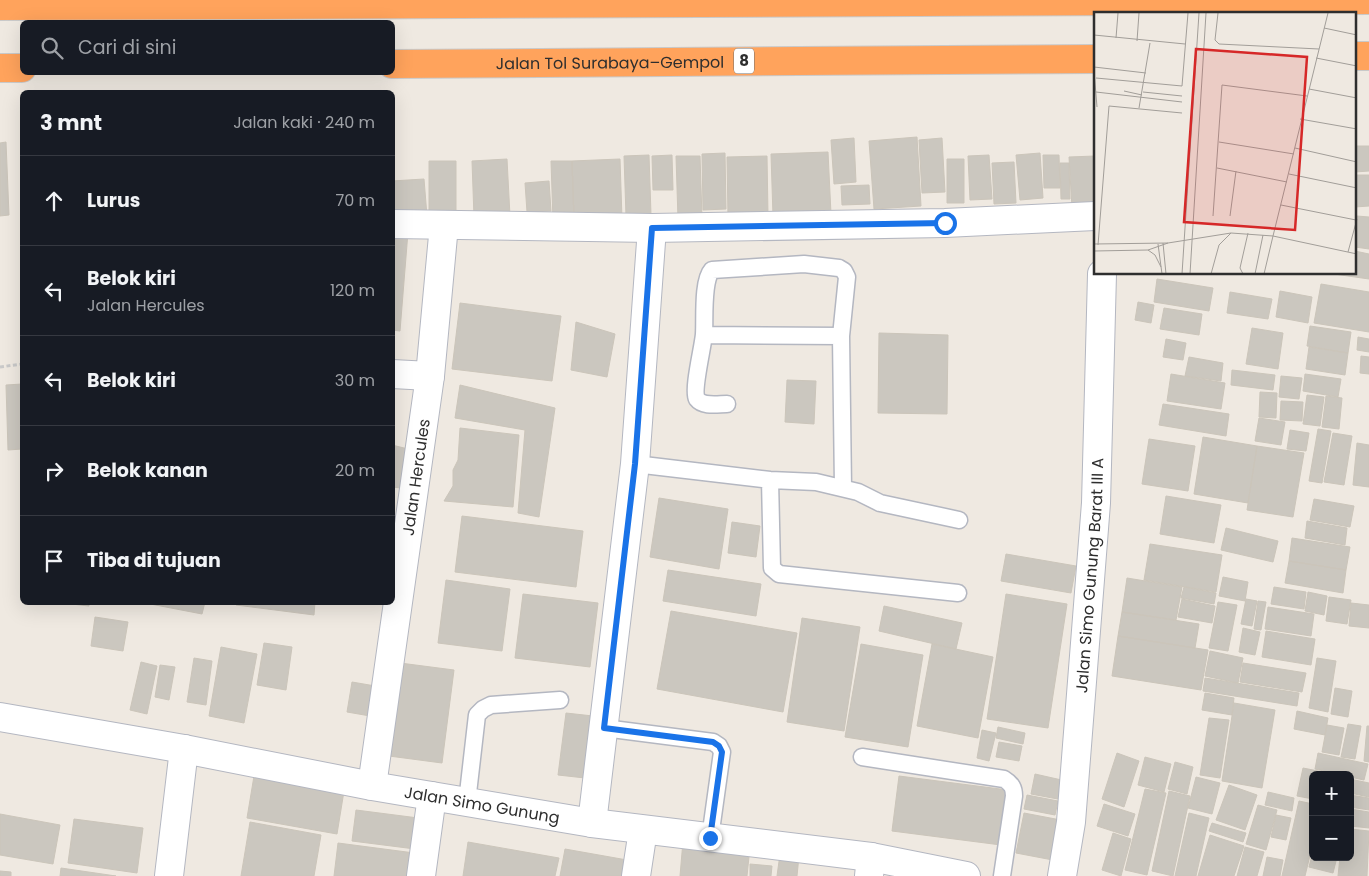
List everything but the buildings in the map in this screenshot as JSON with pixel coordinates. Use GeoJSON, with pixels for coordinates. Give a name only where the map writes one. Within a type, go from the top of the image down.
{"type":"FeatureCollection","features":[{"type":"Feature","properties":{"kind":"highway"},"geometry":{"type":"LineString","coordinates":[[0,6],[1369,0]]}},
{"type":"Feature","properties":{"kind":"highway"},"geometry":{"type":"LineString","coordinates":[[1356,56],[1369,56]]}},
{"type":"Feature","properties":{"kind":"highway","name":"Jalan Tol Surabaya–Gempol"},"geometry":{"type":"LineString","coordinates":[[395,64],[1094,58]]}},
{"type":"Feature","properties":{"kind":"highway"},"geometry":{"type":"LineString","coordinates":[[0,68],[20,68]]}},
{"type":"Feature","properties":{"kind":"street"},"geometry":{"type":"LineString","coordinates":[[395,224],[652,228],[945,223],[1094,216]]}},
{"type":"Feature","properties":{"kind":"street","name":"Jalan Hercules"},"geometry":{"type":"LineString","coordinates":[[372,786],[430,376],[444,225]]}},
{"type":"Feature","properties":{"kind":"street"},"geometry":{"type":"LineString","coordinates":[[592,823],[635,464],[652,228]]}},
{"type":"Feature","properties":{"kind":"street","name":"Jalan Simo Gunung Barat III A"},"geometry":{"type":"LineString","coordinates":[[1062,876],[1071,822],[1096,503],[1102,275]]}},
{"type":"Feature","properties":{"kind":"street"},"geometry":{"type":"LineString","coordinates":[[395,374],[430,376]]}},
{"type":"Feature","properties":{"kind":"street","name":"Jalan Simo Gunung"},"geometry":{"type":"LineString","coordinates":[[0,716],[184,749],[372,786],[592,823],[710,838],[870,866],[966,876]]}},
{"type":"Feature","properties":{"kind":"street"},"geometry":{"type":"LineString","coordinates":[[169,876],[184,749]]}},
{"type":"Feature","properties":{"kind":"street"},"geometry":{"type":"LineString","coordinates":[[421,876],[432,796]]}},
{"type":"Feature","properties":{"kind":"street"},"geometry":{"type":"LineString","coordinates":[[636,876],[643,830]]}},
{"type":"Feature","properties":{"kind":"lane"},"geometry":{"type":"LineString","coordinates":[[726,404],[703,403],[697,398],[695,389],[704,335],[709,273],[712,270],[804,264],[839,268],[844,271],[847,277],[841,336],[843,488]]}},
{"type":"Feature","properties":{"kind":"lane"},"geometry":{"type":"LineString","coordinates":[[704,335],[841,336]]}},
{"type":"Feature","properties":{"kind":"lane"},"geometry":{"type":"LineString","coordinates":[[635,464],[770,480],[816,482],[858,492],[880,503],[959,520]]}},
{"type":"Feature","properties":{"kind":"lane"},"geometry":{"type":"LineString","coordinates":[[770,480],[772,568],[774,571],[779,574],[958,593]]}},
{"type":"Feature","properties":{"kind":"lane"},"geometry":{"type":"LineString","coordinates":[[467,802],[478,715],[483,709],[490,705],[560,700]]}},
{"type":"Feature","properties":{"kind":"lane"},"geometry":{"type":"LineString","coordinates":[[604,728],[713,742],[719,746],[722,752],[710,838]]}},
{"type":"Feature","properties":{"kind":"lane"},"geometry":{"type":"LineString","coordinates":[[862,757],[1004,779],[1010,783],[1014,788],[1014,796],[1002,876]]}},
{"type":"Feature","properties":{"kind":"path"},"geometry":{"type":"LineString","coordinates":[[0,367],[20,364]]}},
{"type":"Feature","properties":{"kind":"route"},"geometry":{"type":"LineString","coordinates":[[710,838],[722,752],[719,746],[713,742],[604,728],[635,464],[652,228],[945,223]]}}]}
